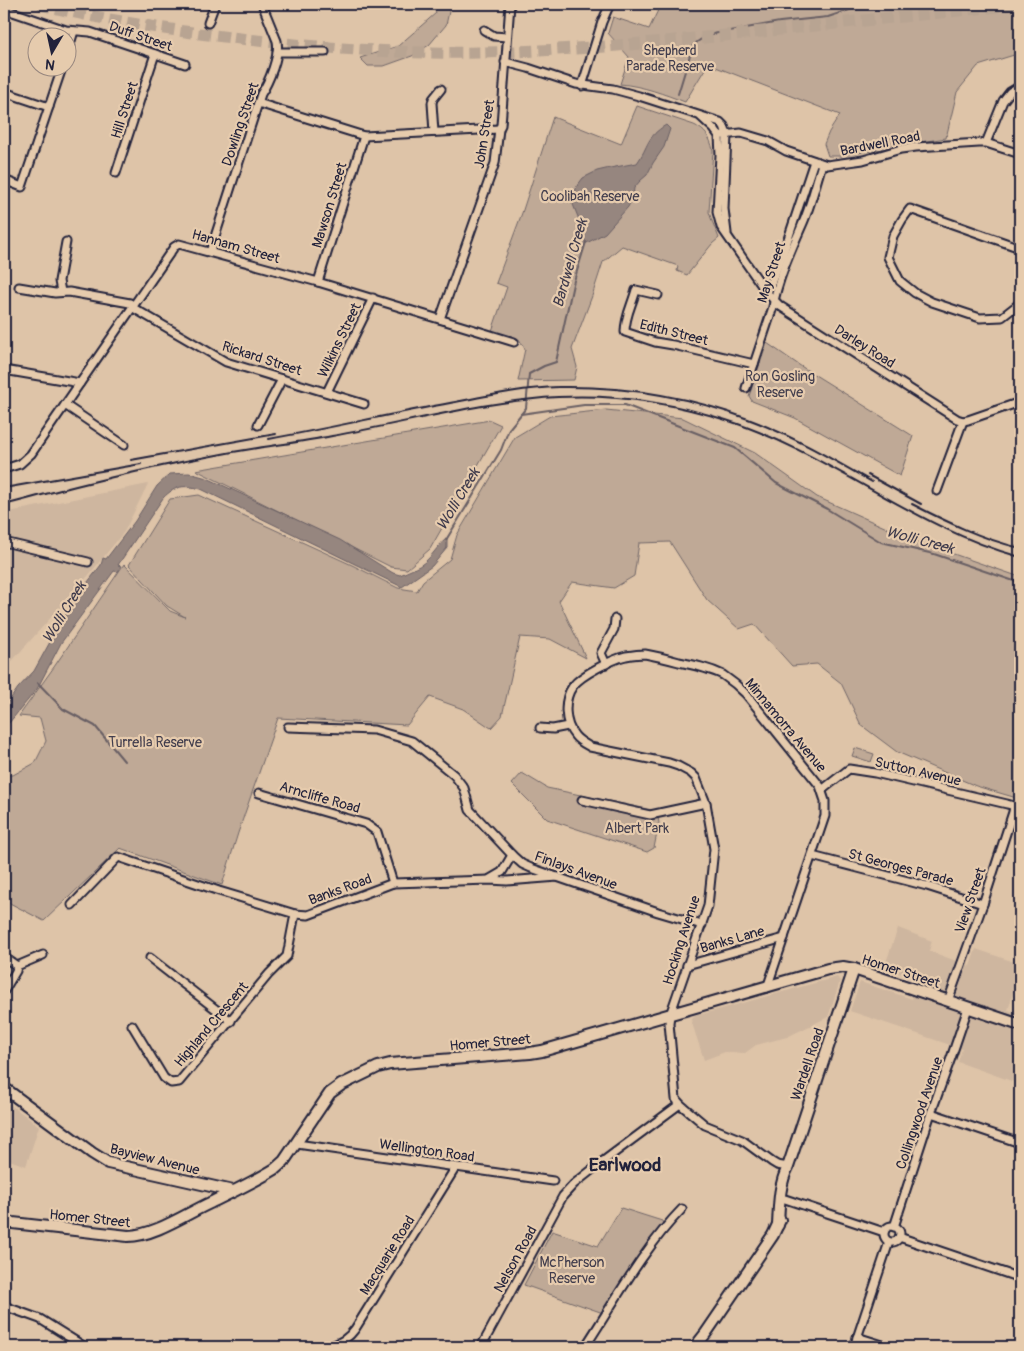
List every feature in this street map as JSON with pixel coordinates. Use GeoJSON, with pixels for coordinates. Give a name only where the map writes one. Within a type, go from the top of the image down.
{"type":"FeatureCollection","features":[{"type":"Feature","properties":{"kind":"main road","name":"Homer Street"},"geometry":{"type":"LineString","coordinates":[[4,1222],[140,1236],[233,1192],[276,1169],[297,1144],[330,1093],[341,1085],[378,1068],[401,1063],[530,1053],[767,988],[828,969],[854,969],[1020,1025]]}},
{"type":"Feature","properties":{"kind":"main road","name":"Wardell Road"},"geometry":{"type":"LineString","coordinates":[[695,1347],[778,1225],[784,1211],[788,1167],[854,969]]}},
{"type":"Feature","properties":{"kind":"main road","name":"Bayview Avenue"},"geometry":{"type":"LineString","coordinates":[[4,1088],[104,1161],[114,1165],[233,1192]]}},
{"type":"Feature","properties":{"kind":"main road","name":"Wardell Road"},"geometry":{"type":"LineString","coordinates":[[778,1225],[783,1175],[788,1167]]}},
{"type":"Feature","properties":{"kind":"main road"},"geometry":{"type":"LineString","coordinates":[[200,1184],[204,1197],[204,1206]]}},
{"type":"Feature","properties":{"kind":"street"},"geometry":{"type":"LineString","coordinates":[[208,23],[215,4]]}},
{"type":"Feature","properties":{"kind":"street","name":"Dowling Street"},"geometry":{"type":"LineString","coordinates":[[210,252],[258,103],[271,73],[277,52],[278,41],[262,4]]}},
{"type":"Feature","properties":{"kind":"street","name":"John Street"},"geometry":{"type":"LineString","coordinates":[[440,319],[495,163],[501,125],[510,4]]}},
{"type":"Feature","properties":{"kind":"street"},"geometry":{"type":"LineString","coordinates":[[582,86],[602,22],[610,4]]}},
{"type":"Feature","properties":{"kind":"street","name":"Duff Street"},"geometry":{"type":"LineString","coordinates":[[4,9],[60,28]]}},
{"type":"Feature","properties":{"kind":"street"},"geometry":{"type":"LineString","coordinates":[[484,30],[494,36],[507,37]]}},
{"type":"Feature","properties":{"kind":"street","name":"Duff Street"},"geometry":{"type":"LineString","coordinates":[[78,31],[90,32],[185,64]]}},
{"type":"Feature","properties":{"kind":"street"},"geometry":{"type":"LineString","coordinates":[[277,52],[325,52]]}},
{"type":"Feature","properties":{"kind":"street","name":"Hill Street"},"geometry":{"type":"LineString","coordinates":[[116,173],[155,54]]}},
{"type":"Feature","properties":{"kind":"street"},"geometry":{"type":"LineString","coordinates":[[505,62],[582,86],[623,91],[720,122],[724,126],[727,135]]}},
{"type":"Feature","properties":{"kind":"street"},"geometry":{"type":"LineString","coordinates":[[4,180],[22,186],[59,78]]}},
{"type":"Feature","properties":{"kind":"street"},"geometry":{"type":"LineString","coordinates":[[986,143],[1003,100],[1010,92],[1020,86]]}},
{"type":"Feature","properties":{"kind":"street"},"geometry":{"type":"LineString","coordinates":[[434,132],[432,104],[433,99],[441,89]]}},
{"type":"Feature","properties":{"kind":"street"},"geometry":{"type":"LineString","coordinates":[[4,92],[49,107]]}},
{"type":"Feature","properties":{"kind":"street"},"geometry":{"type":"LineString","coordinates":[[258,103],[364,136],[499,129]]}},
{"type":"Feature","properties":{"kind":"street"},"geometry":{"type":"LineString","coordinates":[[701,117],[719,136]]}},
{"type":"Feature","properties":{"kind":"street","name":"Bardwell Road"},"geometry":{"type":"LineString","coordinates":[[719,136],[741,133],[768,141],[786,151],[827,165],[863,160],[916,147],[986,143],[1020,154]]}},
{"type":"Feature","properties":{"kind":"street","name":"Darley Road"},"geometry":{"type":"LineString","coordinates":[[727,135],[724,209],[727,234]]}},
{"type":"Feature","properties":{"kind":"street","name":"Mawson Street"},"geometry":{"type":"LineString","coordinates":[[318,282],[364,136]]}},
{"type":"Feature","properties":{"kind":"street","name":"Darley Road"},"geometry":{"type":"LineString","coordinates":[[719,136],[717,212],[720,227],[727,234],[767,293],[792,315],[963,421]]}},
{"type":"Feature","properties":{"kind":"street","name":"May Street"},"geometry":{"type":"LineString","coordinates":[[767,293],[784,252],[814,161]]}},
{"type":"Feature","properties":{"kind":"street","name":"May Street"},"geometry":{"type":"LineString","coordinates":[[746,388],[797,234],[804,222],[822,164]]}},
{"type":"Feature","properties":{"kind":"street"},"geometry":{"type":"LineString","coordinates":[[1020,248],[910,209],[893,236],[888,257],[900,280],[915,293],[932,302],[980,318],[1002,316],[1020,303]]}},
{"type":"Feature","properties":{"kind":"street"},"geometry":{"type":"LineString","coordinates":[[61,292],[59,281],[66,242]]}},
{"type":"Feature","properties":{"kind":"street","name":"Hannam Street"},"geometry":{"type":"LineString","coordinates":[[4,469],[16,466],[31,454],[176,245],[182,244],[318,282],[514,342]]}},
{"type":"Feature","properties":{"kind":"street","name":"Rickard Street"},"geometry":{"type":"LineString","coordinates":[[20,287],[55,293],[69,292],[130,303],[133,307],[219,359],[364,404]]}},
{"type":"Feature","properties":{"kind":"street","name":"Edith Street"},"geometry":{"type":"LineString","coordinates":[[658,295],[636,290],[625,320],[625,332],[655,342],[754,364]]}},
{"type":"Feature","properties":{"kind":"street","name":"Wilkins Street"},"geometry":{"type":"LineString","coordinates":[[327,392],[373,298]]}},
{"type":"Feature","properties":{"kind":"street"},"geometry":{"type":"LineString","coordinates":[[4,370],[80,383]]}},
{"type":"Feature","properties":{"kind":"street"},"geometry":{"type":"LineString","coordinates":[[258,425],[282,378]]}},
{"type":"Feature","properties":{"kind":"street"},"geometry":{"type":"LineString","coordinates":[[937,490],[963,421],[1020,402]]}},
{"type":"Feature","properties":{"kind":"street"},"geometry":{"type":"LineString","coordinates":[[65,405],[124,445]]}},
{"type":"Feature","properties":{"kind":"street"},"geometry":{"type":"LineString","coordinates":[[4,542],[88,562]]}},
{"type":"Feature","properties":{"kind":"street"},"geometry":{"type":"LineString","coordinates":[[606,664],[602,653],[614,629],[615,619]]}},
{"type":"Feature","properties":{"kind":"street","name":"Minnamorra Avenue"},"geometry":{"type":"LineString","coordinates":[[568,726],[567,701],[573,686],[578,681],[606,664],[626,656],[644,654],[706,668],[736,684],[815,778],[822,790],[825,801],[825,816],[767,988]]}},
{"type":"Feature","properties":{"kind":"street"},"geometry":{"type":"LineString","coordinates":[[540,728],[553,729],[568,726]]}},
{"type":"Feature","properties":{"kind":"street","name":"Hocking Avenue"},"geometry":{"type":"LineString","coordinates":[[568,726],[579,741],[590,747],[669,763],[691,773],[696,778],[706,803],[714,849],[708,906],[670,1014]]}},
{"type":"Feature","properties":{"kind":"street","name":"Finlays Avenue"},"geometry":{"type":"LineString","coordinates":[[288,727],[374,730],[412,741],[454,775],[464,788],[470,810],[522,864],[658,912],[702,925]]}},
{"type":"Feature","properties":{"kind":"street","name":"Sutton Avenue"},"geometry":{"type":"LineString","coordinates":[[822,790],[849,769],[875,773],[1014,806]]}},
{"type":"Feature","properties":{"kind":"street","name":"Arncliffe Road"},"geometry":{"type":"LineString","coordinates":[[259,793],[366,824],[377,832],[393,883]]}},
{"type":"Feature","properties":{"kind":"street"},"geometry":{"type":"LineString","coordinates":[[582,800],[650,815],[706,803]]}},
{"type":"Feature","properties":{"kind":"street","name":"View Street"},"geometry":{"type":"LineString","coordinates":[[948,1001],[983,904],[1014,806]]}},
{"type":"Feature","properties":{"kind":"street"},"geometry":{"type":"LineString","coordinates":[[490,880],[502,872],[512,855]]}},
{"type":"Feature","properties":{"kind":"street","name":"St Georges Parade"},"geometry":{"type":"LineString","coordinates":[[812,856],[927,886],[983,904]]}},
{"type":"Feature","properties":{"kind":"street","name":"Banks Road"},"geometry":{"type":"LineString","coordinates":[[72,905],[118,857],[219,891],[295,914],[308,915],[393,883],[558,877]]}},
{"type":"Feature","properties":{"kind":"street","name":"Highland Crescent"},"geometry":{"type":"LineString","coordinates":[[132,1025],[164,1078],[171,1083],[179,1082],[287,956],[295,914]]}},
{"type":"Feature","properties":{"kind":"street","name":"Banks Lane"},"geometry":{"type":"LineString","coordinates":[[687,965],[784,938]]}},
{"type":"Feature","properties":{"kind":"street"},"geometry":{"type":"LineString","coordinates":[[17,966],[43,955]]}},
{"type":"Feature","properties":{"kind":"street"},"geometry":{"type":"LineString","coordinates":[[4,957],[17,966]]}},
{"type":"Feature","properties":{"kind":"street"},"geometry":{"type":"LineString","coordinates":[[150,958],[231,1021]]}},
{"type":"Feature","properties":{"kind":"street"},"geometry":{"type":"LineString","coordinates":[[4,991],[16,972],[17,966]]}},
{"type":"Feature","properties":{"kind":"street","name":"Collingwood Avenue"},"geometry":{"type":"LineString","coordinates":[[894,1227],[930,1113],[952,1058],[968,1008]]}},
{"type":"Feature","properties":{"kind":"street"},"geometry":{"type":"LineString","coordinates":[[670,1014],[676,1099],[705,1126],[742,1140],[772,1162],[788,1167]]}},
{"type":"Feature","properties":{"kind":"street","name":"Nelson Road"},"geometry":{"type":"LineString","coordinates":[[481,1347],[563,1196],[574,1184],[598,1165],[680,1104]]}},
{"type":"Feature","properties":{"kind":"street"},"geometry":{"type":"LineString","coordinates":[[930,1113],[1020,1143]]}},
{"type":"Feature","properties":{"kind":"street","name":"Wellington Road"},"geometry":{"type":"LineString","coordinates":[[297,1144],[553,1181]]}},
{"type":"Feature","properties":{"kind":"street","name":"Macquarie Road"},"geometry":{"type":"LineString","coordinates":[[330,1347],[346,1340],[355,1329],[456,1167]]}},
{"type":"Feature","properties":{"kind":"street"},"geometry":{"type":"LineString","coordinates":[[785,1199],[884,1232]]}},
{"type":"Feature","properties":{"kind":"street"},"geometry":{"type":"LineString","coordinates":[[585,1347],[624,1285],[660,1234],[682,1209]]}},
{"type":"Feature","properties":{"kind":"street"},"geometry":{"type":"LineString","coordinates":[[884,1232],[887,1228],[894,1227],[898,1230],[899,1237]]}},
{"type":"Feature","properties":{"kind":"street"},"geometry":{"type":"LineString","coordinates":[[884,1232],[885,1239],[889,1242]]}},
{"type":"Feature","properties":{"kind":"street"},"geometry":{"type":"LineString","coordinates":[[889,1242],[894,1242],[899,1237]]}},
{"type":"Feature","properties":{"kind":"street"},"geometry":{"type":"LineString","coordinates":[[899,1237],[1020,1278]]}},
{"type":"Feature","properties":{"kind":"street"},"geometry":{"type":"LineString","coordinates":[[854,1347],[889,1242]]}},
{"type":"Feature","properties":{"kind":"street"},"geometry":{"type":"LineString","coordinates":[[4,1306],[40,1320],[85,1347]]}},
{"type":"Feature","properties":{"kind":"street"},"geometry":{"type":"LineString","coordinates":[[857,1337],[889,1347]]}},
{"type":"Feature","properties":{"kind":"shaded area"},"geometry":{"type":"Polygon","coordinates":[[[666,125],[670,129],[664,147],[647,175],[634,188],[633,197],[628,207],[605,233],[585,244],[584,232],[572,202],[577,186],[583,178],[597,171],[637,163],[651,138],[666,125]]]}},
{"type":"Feature","properties":{"kind":"shaded area"},"geometry":{"type":"Polygon","coordinates":[[[189,473],[207,478],[340,540],[393,573],[400,575],[416,568],[428,559],[447,538],[447,548],[432,566],[402,587],[201,489],[190,487],[176,488],[163,498],[118,565],[121,566],[118,572],[114,571],[61,643],[37,689],[4,729],[4,706],[34,671],[71,604],[101,565],[103,558],[106,559],[135,521],[157,486],[170,474],[189,473]]]}},
{"type":"Feature","properties":{"kind":"shaded area"},"geometry":{"type":"Polygon","coordinates":[[[148,484],[124,532],[88,576],[4,670],[4,513],[148,484]]]}},
{"type":"Feature","properties":{"kind":"shaded area"},"geometry":{"type":"Polygon","coordinates":[[[898,928],[932,941],[929,951],[970,966],[976,949],[1020,964],[1020,973],[1008,1010],[1020,1014],[1020,1084],[958,1062],[962,1049],[850,1011],[860,982],[912,999],[919,980],[884,968],[898,928]]]}},
{"type":"Feature","properties":{"kind":"shaded area"},"geometry":{"type":"Polygon","coordinates":[[[837,977],[840,981],[828,1017],[787,1037],[756,1045],[745,1053],[725,1052],[704,1060],[691,1020],[695,1016],[837,977]]]}},
{"type":"Feature","properties":{"kind":"shaded area"},"geometry":{"type":"Polygon","coordinates":[[[4,1100],[39,1126],[26,1166],[4,1158],[4,1100]]]}},
{"type":"Feature","properties":{"kind":"green space"},"geometry":{"type":"Polygon","coordinates":[[[432,4],[449,4],[450,7],[446,25],[429,45],[412,56],[384,66],[368,66],[360,58],[398,46],[436,13],[432,4]]]}},
{"type":"Feature","properties":{"kind":"green space","name":"Shepherd Parade Reserve"},"geometry":{"type":"Polygon","coordinates":[[[661,4],[676,4],[678,8],[697,4],[1020,4],[1020,58],[1014,55],[978,66],[957,92],[946,138],[841,156],[828,156],[824,144],[840,115],[708,64],[685,102],[645,88],[620,84],[629,57],[608,33],[613,17],[649,29],[661,4]]]}},
{"type":"Feature","properties":{"kind":"green space","name":"Coolibah Reserve"},"geometry":{"type":"Polygon","coordinates":[[[637,106],[694,125],[701,129],[709,138],[713,150],[709,212],[719,238],[687,275],[677,271],[678,266],[622,246],[603,262],[572,349],[577,367],[574,380],[518,381],[525,349],[519,339],[505,338],[492,331],[507,287],[496,283],[522,213],[553,117],[621,144],[637,106]]]}},
{"type":"Feature","properties":{"kind":"green space","name":"Ron Gosling Reserve"},"geometry":{"type":"Polygon","coordinates":[[[767,343],[913,436],[900,476],[795,418],[752,401],[749,396],[767,343]]]}},
{"type":"Feature","properties":{"kind":"green space","name":"Turrella Reserve"},"geometry":{"type":"Polygon","coordinates":[[[606,410],[683,418],[755,453],[817,497],[916,541],[1020,577],[1020,799],[976,786],[897,752],[861,725],[841,683],[817,664],[792,666],[754,624],[739,629],[707,600],[670,542],[639,543],[634,576],[614,588],[572,582],[559,601],[586,658],[550,639],[520,637],[502,716],[491,728],[463,709],[430,697],[407,725],[278,718],[222,885],[120,848],[44,921],[4,900],[4,775],[13,775],[35,763],[46,741],[40,718],[19,716],[124,564],[170,611],[185,617],[167,606],[129,565],[170,499],[199,495],[398,588],[417,591],[423,581],[450,559],[457,535],[515,437],[550,416],[606,410]]]}},
{"type":"Feature","properties":{"kind":"green space"},"geometry":{"type":"Polygon","coordinates":[[[490,420],[501,425],[430,549],[407,569],[391,567],[196,470],[490,420]]]}},
{"type":"Feature","properties":{"kind":"green space"},"geometry":{"type":"Polygon","coordinates":[[[855,748],[874,754],[871,762],[852,756],[855,748]]]}},
{"type":"Feature","properties":{"kind":"green space","name":"Albert Park"},"geometry":{"type":"Polygon","coordinates":[[[522,773],[547,788],[657,811],[659,823],[654,848],[647,852],[547,819],[512,784],[522,773]]]}},
{"type":"Feature","properties":{"kind":"green space","name":"McPherson Reserve"},"geometry":{"type":"Polygon","coordinates":[[[621,1208],[662,1221],[663,1224],[603,1313],[524,1285],[552,1231],[598,1246],[621,1208]]]}},
{"type":"Feature","properties":{"kind":"waterway","name":"Bardwell Creek"},"geometry":{"type":"LineString","coordinates":[[678,94],[693,45],[707,35],[780,22],[828,17],[861,4]]}},
{"type":"Feature","properties":{"kind":"waterway","name":"Bardwell Creek"},"geometry":{"type":"LineString","coordinates":[[446,540],[501,450],[509,429],[526,408],[529,374],[556,362],[573,284],[586,242]]}},
{"type":"Feature","properties":{"kind":"waterway","name":"Wolli Creek"},"geometry":{"type":"LineString","coordinates":[[521,414],[584,405],[625,405],[735,448],[776,483],[827,509],[881,542],[934,554],[1020,583]]}},
{"type":"Feature","properties":{"kind":"waterway"},"geometry":{"type":"LineString","coordinates":[[38,683],[63,709],[95,726],[124,761]]}},
{"type":"Feature","properties":{"kind":"tunnel"},"geometry":{"type":"LineString","coordinates":[[39,4],[90,16],[192,33],[308,46],[437,53],[538,51],[647,43],[1020,4]]}},
{"type":"Feature","properties":{"kind":"railway"},"geometry":{"type":"LineString","coordinates":[[269,439],[491,395],[559,387],[607,388],[655,394],[702,404],[748,419],[796,440],[872,482]]}},
{"type":"Feature","properties":{"kind":"railway"},"geometry":{"type":"LineString","coordinates":[[4,505],[167,465],[360,431],[501,403],[579,396],[622,398],[664,404],[706,414],[764,434],[801,451],[944,528],[981,544],[1020,557]]}},
{"type":"Feature","properties":{"kind":"railway"},"geometry":{"type":"LineString","coordinates":[[131,460],[276,434]]}},
{"type":"Feature","properties":{"kind":"railway"},"geometry":{"type":"LineString","coordinates":[[4,488],[141,464]]}},
{"type":"Feature","properties":{"kind":"railway"},"geometry":{"type":"LineString","coordinates":[[868,475],[921,504]]}},
{"type":"Feature","properties":{"kind":"railway"},"geometry":{"type":"LineString","coordinates":[[912,504],[978,535],[1020,548]]}},
{"type":"Feature","properties":{"kind":"district","name":"Earlwood"},"geometry":{"type":"Point","coordinates":[625,1164]}}]}
